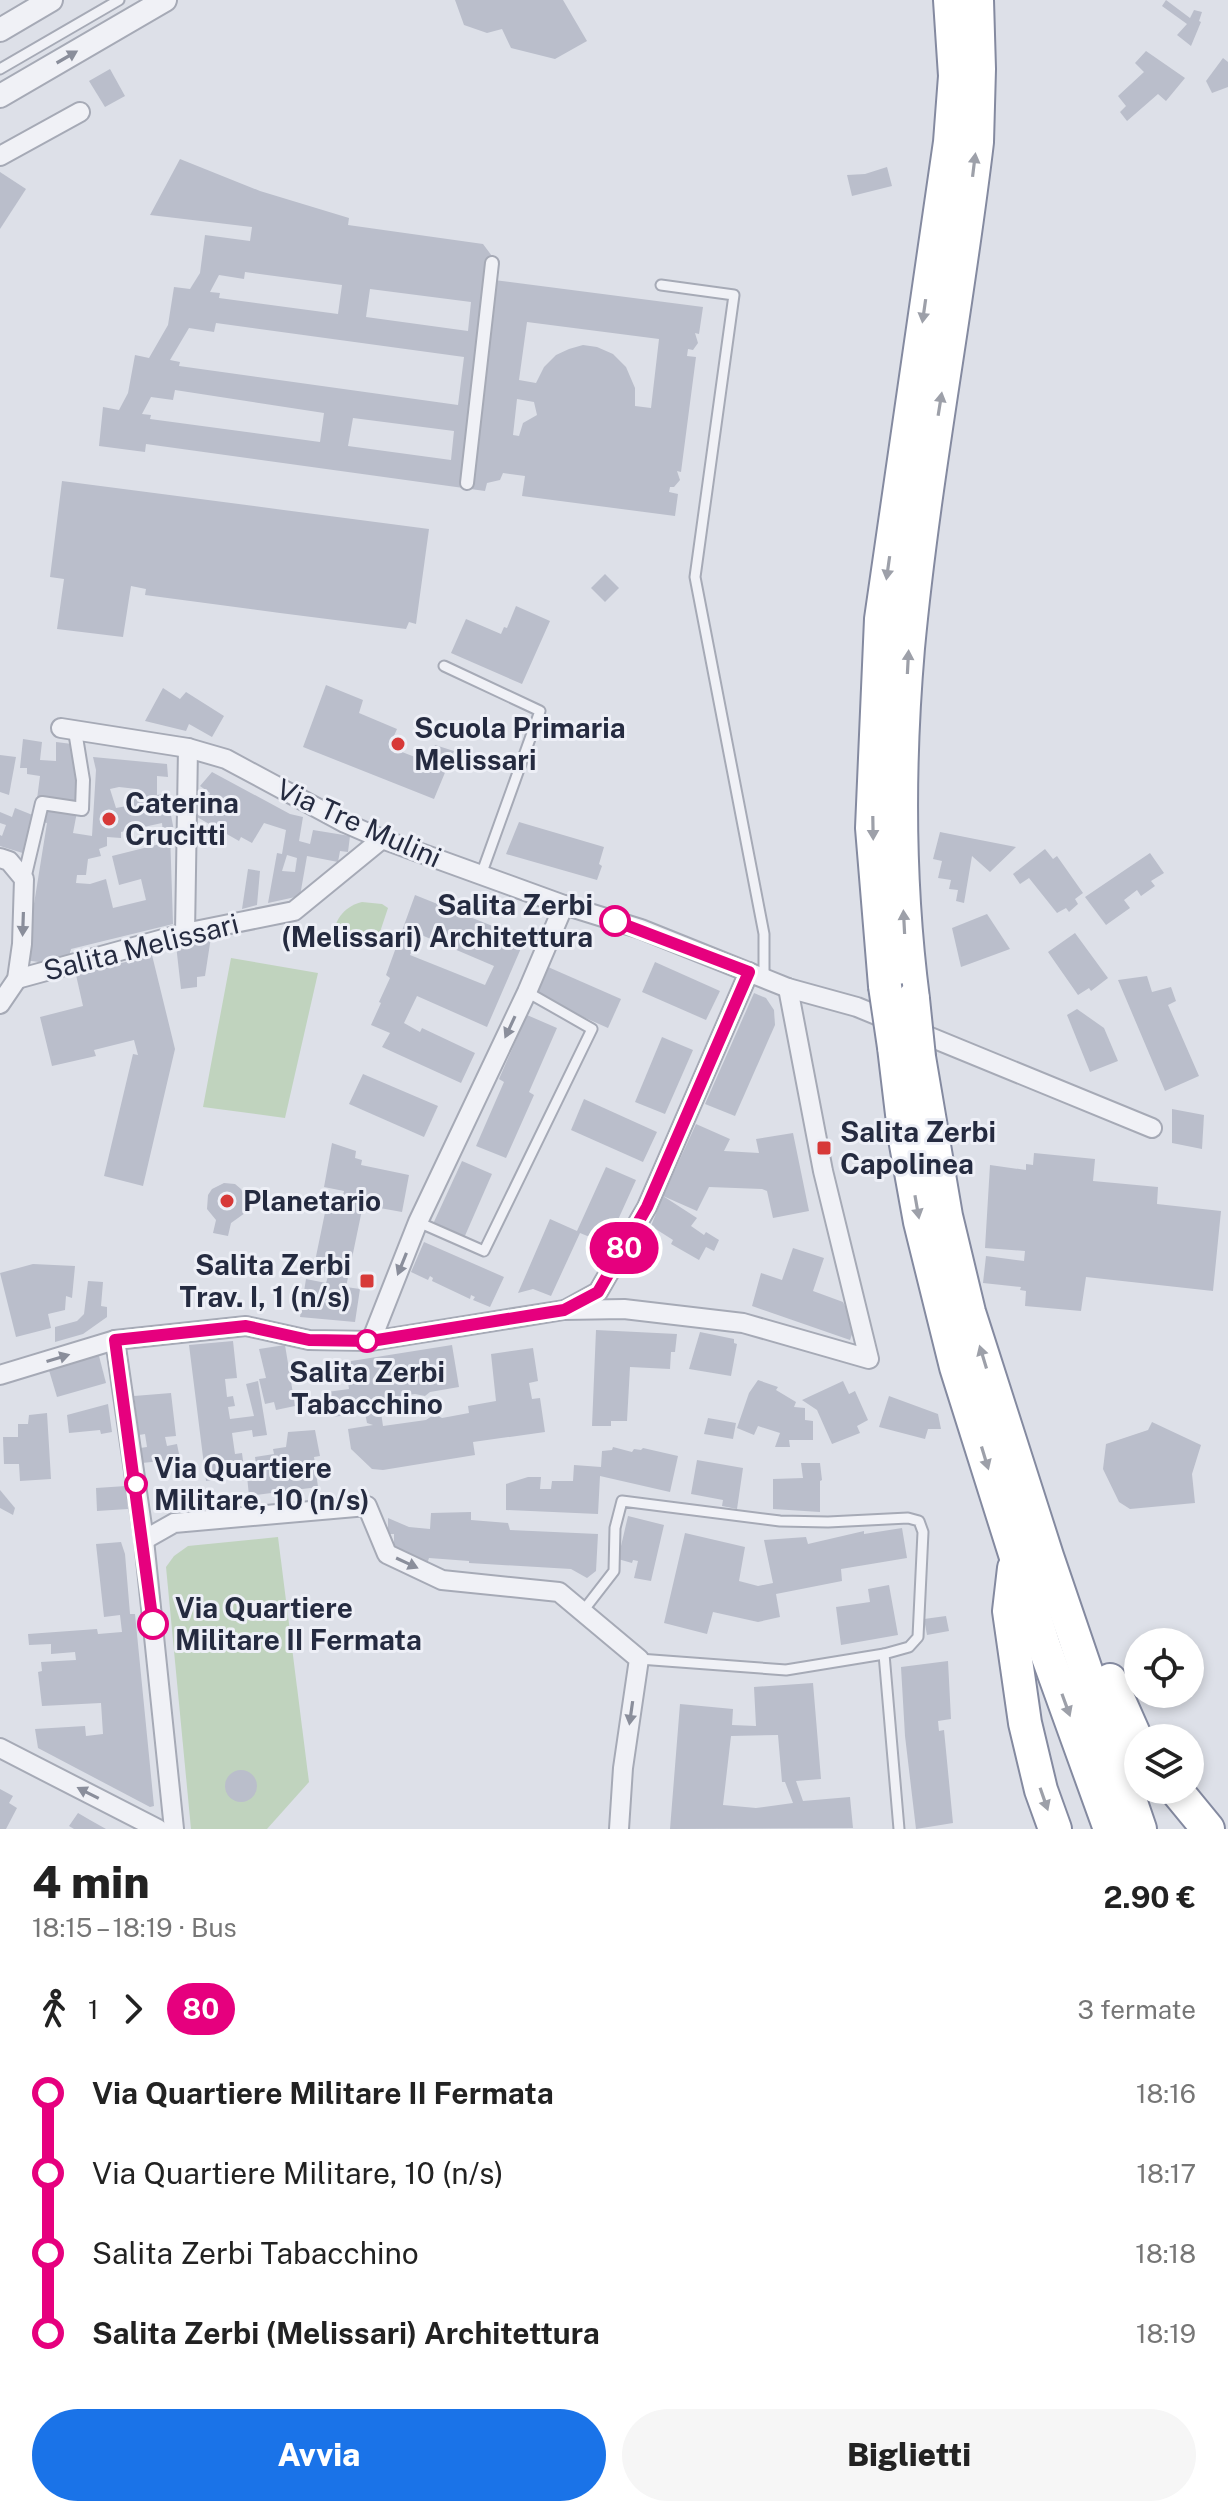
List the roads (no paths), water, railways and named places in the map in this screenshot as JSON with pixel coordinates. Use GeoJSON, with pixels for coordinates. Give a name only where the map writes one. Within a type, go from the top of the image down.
{"type":"FeatureCollection","features":[{"type":"Feature","properties":{"kind":"highway"},"geometry":{"type":"LineString","coordinates":[[950,0],[955,76],[950,142],[950,238]]}},
{"type":"Feature","properties":{"kind":"highway"},"geometry":{"type":"LineString","coordinates":[[977,0],[977,142],[950,238],[881,619],[872,828],[906,1052],[905,1139],[920,1222],[956,1367],[1140,1829]]}},
{"type":"Feature","properties":{"kind":"highway"},"geometry":{"type":"LineString","coordinates":[[1031,1556],[1076,1600],[1130,1724]]}},
{"type":"Feature","properties":{"kind":"highway"},"geometry":{"type":"LineString","coordinates":[[1031,1556],[1009,1611],[1025,1723],[1055,1829]]}},
{"type":"Feature","properties":{"kind":"highway"},"geometry":{"type":"LineString","coordinates":[[1031,1556],[1044,1646],[1110,1829]]}},
{"type":"Feature","properties":{"kind":"highway"},"geometry":{"type":"LineString","coordinates":[[1187,1804],[1208,1829]]}},
{"type":"Feature","properties":{"kind":"street"},"geometry":{"type":"LineString","coordinates":[[0,30],[22,8],[51,0]]}},
{"type":"Feature","properties":{"kind":"street"},"geometry":{"type":"LineString","coordinates":[[0,96],[165,0]]}},
{"type":"Feature","properties":{"kind":"street"},"geometry":{"type":"LineString","coordinates":[[0,156],[80,112]]}},
{"type":"Feature","properties":{"kind":"street"},"geometry":{"type":"LineString","coordinates":[[467,483],[492,263]]}},
{"type":"Feature","properties":{"kind":"street"},"geometry":{"type":"LineString","coordinates":[[0,1004],[17,979],[22,944],[24,879],[42,803],[82,809],[83,780],[68,730]]}},
{"type":"Feature","properties":{"kind":"street","name":"Via Tre Mulini"},"geometry":{"type":"LineString","coordinates":[[68,730],[188,748],[226,759],[345,823],[382,839],[564,905],[641,929],[788,988],[857,1007],[1152,1128]]}},
{"type":"Feature","properties":{"kind":"street"},"geometry":{"type":"LineString","coordinates":[[185,933],[188,748]]}},
{"type":"Feature","properties":{"kind":"street","name":"Salita Melissari"},"geometry":{"type":"LineString","coordinates":[[17,979],[185,933],[294,911],[382,839]]}},
{"type":"Feature","properties":{"kind":"street"},"geometry":{"type":"LineString","coordinates":[[0,858],[9,861],[24,879]]}},
{"type":"Feature","properties":{"kind":"street"},"geometry":{"type":"LineString","coordinates":[[371,1341],[418,1222],[527,992],[564,905]]}},
{"type":"Feature","properties":{"kind":"street"},"geometry":{"type":"LineString","coordinates":[[564,1310],[598,1292],[647,1207],[756,975]]}},
{"type":"Feature","properties":{"kind":"street"},"geometry":{"type":"LineString","coordinates":[[0,1375],[115,1340],[246,1326],[309,1340],[371,1341],[564,1310],[624,1309],[743,1323],[869,1359],[823,1171],[788,988]]}},
{"type":"Feature","properties":{"kind":"street"},"geometry":{"type":"LineString","coordinates":[[115,1340],[144,1540],[174,1829]]}},
{"type":"Feature","properties":{"kind":"street"},"geometry":{"type":"LineString","coordinates":[[144,1540],[174,1523],[367,1506],[387,1554],[442,1580],[559,1592],[639,1659],[623,1768],[619,1829]]}},
{"type":"Feature","properties":{"kind":"street"},"geometry":{"type":"LineString","coordinates":[[0,1748],[158,1829]]}},
{"type":"Feature","properties":{"kind":"lane"},"geometry":{"type":"LineString","coordinates":[[0,69],[119,0]]}},
{"type":"Feature","properties":{"kind":"lane"},"geometry":{"type":"LineString","coordinates":[[661,285],[734,295],[695,577],[764,934],[756,975]]}},
{"type":"Feature","properties":{"kind":"lane"},"geometry":{"type":"LineString","coordinates":[[444,666],[540,711],[481,875]]}},
{"type":"Feature","properties":{"kind":"lane"},"geometry":{"type":"LineString","coordinates":[[418,1222],[484,1251],[592,1029],[527,992]]}},
{"type":"Feature","properties":{"kind":"lane"},"geometry":{"type":"LineString","coordinates":[[583,1611],[614,1571],[615,1528],[622,1501],[780,1521],[908,1518],[919,1521],[923,1532],[918,1637],[909,1647],[786,1670],[639,1659]]}},
{"type":"Feature","properties":{"kind":"lane"},"geometry":{"type":"LineString","coordinates":[[884,1654],[899,1829]]}},
{"type":"Feature","properties":{"kind":"place","name":"Scuola Primaria Melissari"},"geometry":{"type":"Point","coordinates":[398,744]}},
{"type":"Feature","properties":{"kind":"place","name":"Caterina Crucitti"},"geometry":{"type":"Point","coordinates":[109,819]}},
{"type":"Feature","properties":{"kind":"place","name":"Salita Zerbi (Melissari) Architettura"},"geometry":{"type":"Point","coordinates":[615,921]}},
{"type":"Feature","properties":{"kind":"place","name":"Salita Zerbi Capolinea"},"geometry":{"type":"Point","coordinates":[824,1148]}},
{"type":"Feature","properties":{"kind":"place","name":"Planetario"},"geometry":{"type":"Point","coordinates":[227,1201]}},
{"type":"Feature","properties":{"kind":"place","name":"Salita Zerbi Trav. I, 1 (n/s)"},"geometry":{"type":"Point","coordinates":[367,1281]}},
{"type":"Feature","properties":{"kind":"place","name":"Salita Zerbi Tabacchino"},"geometry":{"type":"Point","coordinates":[367,1341]}},
{"type":"Feature","properties":{"kind":"place","name":"Via Quartiere Militare, 10 (n/s)"},"geometry":{"type":"Point","coordinates":[136,1484]}},
{"type":"Feature","properties":{"kind":"place","name":"Via Quartiere Militare II Fermata"},"geometry":{"type":"Point","coordinates":[153,1624]}}]}
